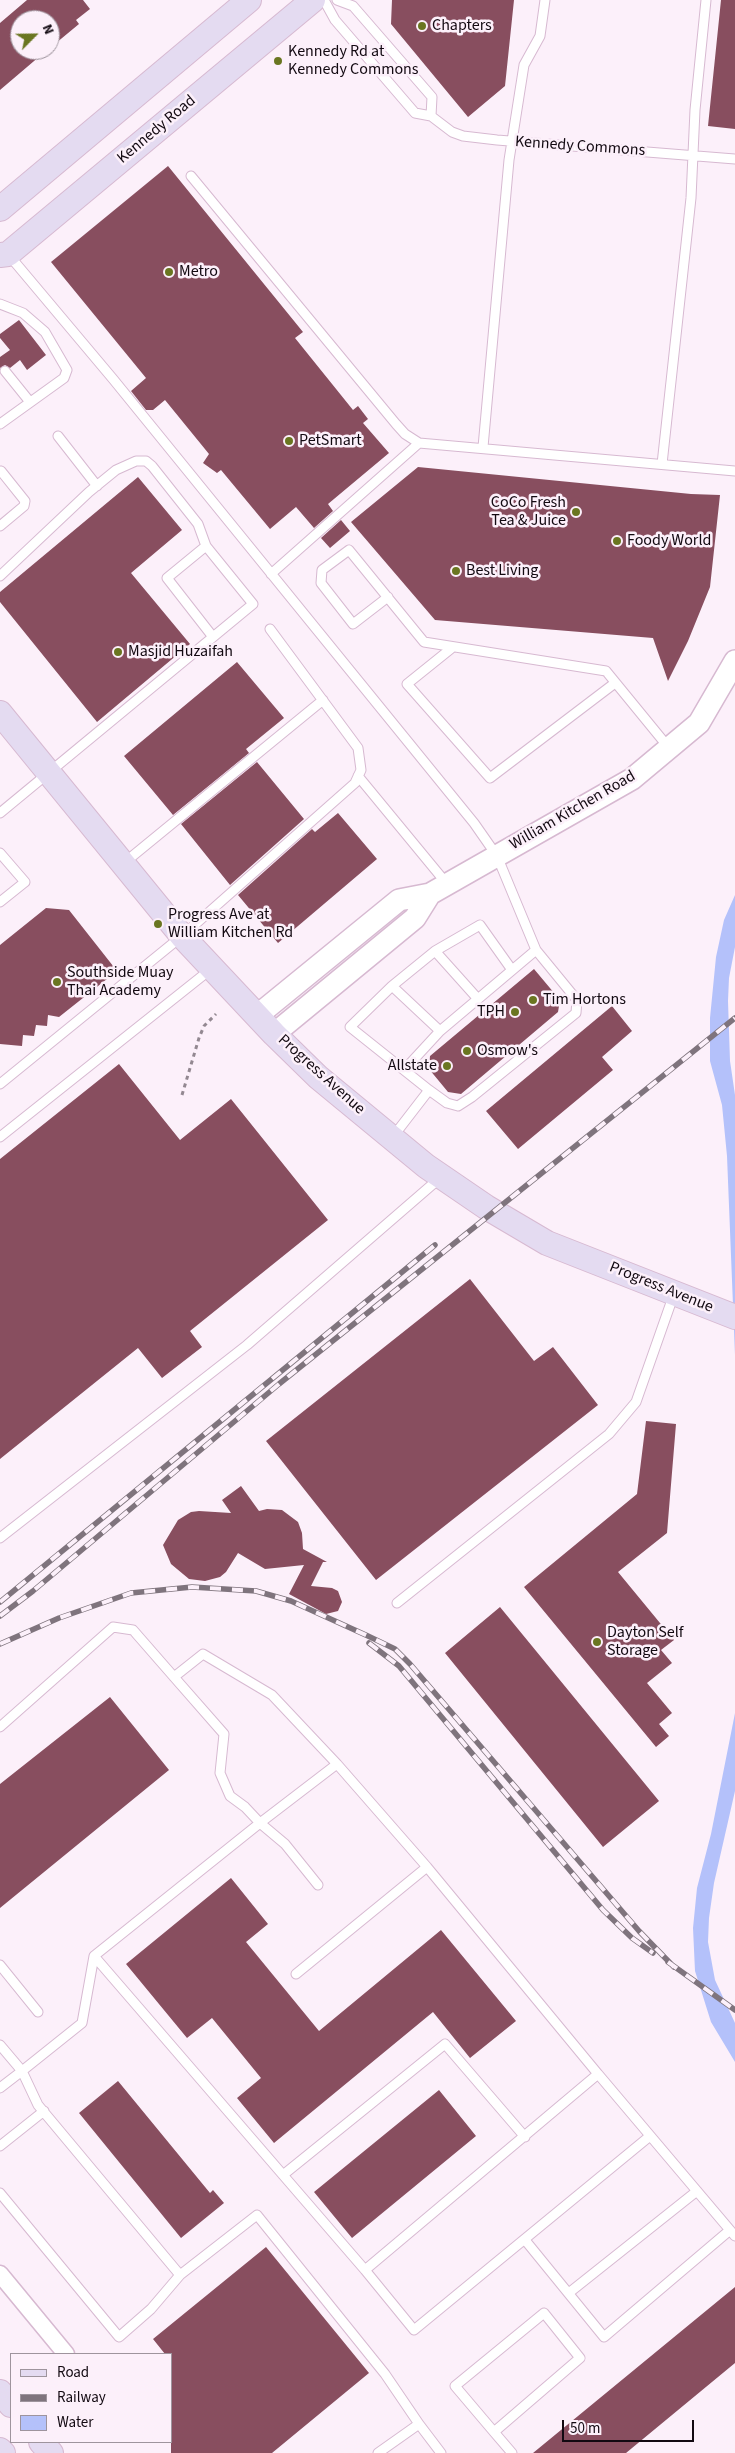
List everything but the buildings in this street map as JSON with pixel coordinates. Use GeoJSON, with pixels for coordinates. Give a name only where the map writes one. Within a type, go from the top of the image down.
{"type":"FeatureCollection","features":[{"type":"Feature","properties":{"kind":"main road"},"geometry":{"type":"LineString","coordinates":[[0,209],[248,0]]}},
{"type":"Feature","properties":{"kind":"main road","name":"Kennedy Road"},"geometry":{"type":"LineString","coordinates":[[4,254],[312,0]]}},
{"type":"Feature","properties":{"kind":"main road","name":"Progress Avenue"},"geometry":{"type":"LineString","coordinates":[[0,713],[182,936],[274,1034],[318,1077],[392,1138],[441,1177],[486,1207],[547,1243],[735,1317]]}},
{"type":"Feature","properties":{"kind":"main road"},"geometry":{"type":"LineString","coordinates":[[0,2392],[10,2404]]}},
{"type":"Feature","properties":{"kind":"street","name":"William Kitchen Road"},"geometry":{"type":"LineString","coordinates":[[258,1015],[399,900],[439,889],[632,779],[699,723],[735,661]]}},
{"type":"Feature","properties":{"kind":"street","name":"William Kitchen Road"},"geometry":{"type":"LineString","coordinates":[[274,1034],[415,918],[439,889]]}},
{"type":"Feature","properties":{"kind":"street"},"geometry":{"type":"LineString","coordinates":[[0,2274],[65,2353]]}},
{"type":"Feature","properties":{"kind":"lane","name":"Kennedy Commons"},"geometry":{"type":"LineString","coordinates":[[324,0],[335,20],[415,114],[431,116],[447,129],[464,136],[513,142],[735,159]]}},
{"type":"Feature","properties":{"kind":"lane"},"geometry":{"type":"LineString","coordinates":[[337,0],[353,6],[432,97],[431,116]]}},
{"type":"Feature","properties":{"kind":"lane"},"geometry":{"type":"LineString","coordinates":[[483,447],[513,142],[524,65],[540,36],[545,0]]}},
{"type":"Feature","properties":{"kind":"lane"},"geometry":{"type":"LineString","coordinates":[[662,464],[693,155],[695,110],[706,0]]}},
{"type":"Feature","properties":{"kind":"lane"},"geometry":{"type":"LineString","coordinates":[[191,176],[396,424],[405,434],[419,443],[483,447],[735,471]]}},
{"type":"Feature","properties":{"kind":"lane"},"geometry":{"type":"LineString","coordinates":[[4,254],[113,379],[474,823],[497,856],[536,950],[577,1000],[576,1013],[472,1097],[458,1106],[447,1103],[429,1090],[350,1027],[392,986],[435,951],[480,925],[512,970]]}},
{"type":"Feature","properties":{"kind":"lane"},"geometry":{"type":"LineString","coordinates":[[0,304],[23,313],[44,332],[67,370],[64,378],[0,424]]}},
{"type":"Feature","properties":{"kind":"lane"},"geometry":{"type":"LineString","coordinates":[[4,375],[30,402]]}},
{"type":"Feature","properties":{"kind":"lane"},"geometry":{"type":"LineString","coordinates":[[58,436],[97,486]]}},
{"type":"Feature","properties":{"kind":"lane"},"geometry":{"type":"LineString","coordinates":[[271,574],[419,443]]}},
{"type":"Feature","properties":{"kind":"lane"},"geometry":{"type":"LineString","coordinates":[[0,576],[97,486],[127,464],[136,461],[146,461],[198,524],[206,546],[253,604],[0,813]]}},
{"type":"Feature","properties":{"kind":"lane"},"geometry":{"type":"LineString","coordinates":[[0,526],[24,506],[24,501],[1,471]]}},
{"type":"Feature","properties":{"kind":"lane"},"geometry":{"type":"LineString","coordinates":[[206,546],[167,578],[213,637]]}},
{"type":"Feature","properties":{"kind":"lane"},"geometry":{"type":"LineString","coordinates":[[388,598],[353,624],[321,583],[322,570],[349,550],[424,642],[606,671],[669,748]]}},
{"type":"Feature","properties":{"kind":"lane"},"geometry":{"type":"LineString","coordinates":[[0,1084],[182,936],[355,783],[361,770],[358,748],[270,629]]}},
{"type":"Feature","properties":{"kind":"lane"},"geometry":{"type":"LineString","coordinates":[[453,647],[407,684],[490,778],[615,683]]}},
{"type":"Feature","properties":{"kind":"lane"},"geometry":{"type":"LineString","coordinates":[[124,864],[324,700]]}},
{"type":"Feature","properties":{"kind":"lane"},"geometry":{"type":"LineString","coordinates":[[358,776],[439,889]]}},
{"type":"Feature","properties":{"kind":"lane"},"geometry":{"type":"LineString","coordinates":[[0,853],[25,882],[0,902]]}},
{"type":"Feature","properties":{"kind":"lane"},"geometry":{"type":"LineString","coordinates":[[405,1069],[440,1031],[536,950]]}},
{"type":"Feature","properties":{"kind":"lane"},"geometry":{"type":"LineString","coordinates":[[435,951],[478,999]]}},
{"type":"Feature","properties":{"kind":"lane"},"geometry":{"type":"LineString","coordinates":[[0,1137],[213,967]]}},
{"type":"Feature","properties":{"kind":"lane"},"geometry":{"type":"LineString","coordinates":[[392,986],[440,1031]]}},
{"type":"Feature","properties":{"kind":"lane"},"geometry":{"type":"LineString","coordinates":[[392,1138],[429,1090]]}},
{"type":"Feature","properties":{"kind":"lane"},"geometry":{"type":"LineString","coordinates":[[0,1538],[247,1345],[441,1177]]}},
{"type":"Feature","properties":{"kind":"lane"},"geometry":{"type":"LineString","coordinates":[[396,1604],[609,1434],[636,1402],[674,1294]]}},
{"type":"Feature","properties":{"kind":"lane"},"geometry":{"type":"LineString","coordinates":[[0,1727],[113,1627],[133,1630],[224,1734],[220,1773],[230,1796],[245,1807],[260,1823],[285,1844],[318,1885]]}},
{"type":"Feature","properties":{"kind":"lane"},"geometry":{"type":"LineString","coordinates":[[174,1677],[203,1654],[272,1695],[337,1764],[426,1867],[732,2233],[604,2336],[570,2292],[525,2240]]}},
{"type":"Feature","properties":{"kind":"lane"},"geometry":{"type":"LineString","coordinates":[[0,2088],[82,2023],[94,1956],[337,1764]]}},
{"type":"Feature","properties":{"kind":"lane"},"geometry":{"type":"LineString","coordinates":[[296,1974],[426,1867]]}},
{"type":"Feature","properties":{"kind":"lane"},"geometry":{"type":"LineString","coordinates":[[94,1956],[365,2270],[414,2330],[650,2136]]}},
{"type":"Feature","properties":{"kind":"lane"},"geometry":{"type":"LineString","coordinates":[[0,1965],[38,2012]]}},
{"type":"Feature","properties":{"kind":"lane"},"geometry":{"type":"LineString","coordinates":[[283,2175],[445,2044],[525,2137]]}},
{"type":"Feature","properties":{"kind":"lane"},"geometry":{"type":"LineString","coordinates":[[0,2045],[22,2071],[38,2105],[180,2275]]}},
{"type":"Feature","properties":{"kind":"lane"},"geometry":{"type":"LineString","coordinates":[[365,2270],[598,2074]]}},
{"type":"Feature","properties":{"kind":"lane"},"geometry":{"type":"LineString","coordinates":[[0,2146],[44,2112]]}},
{"type":"Feature","properties":{"kind":"lane"},"geometry":{"type":"LineString","coordinates":[[570,2292],[697,2191]]}},
{"type":"Feature","properties":{"kind":"lane"},"geometry":{"type":"LineString","coordinates":[[0,2193],[119,2337],[151,2309],[180,2275],[257,2215],[385,2374],[441,2453]]}},
{"type":"Feature","properties":{"kind":"lane"},"geometry":{"type":"LineString","coordinates":[[494,2432],[580,2358],[544,2313],[455,2386],[494,2432],[512,2453]]}},
{"type":"Feature","properties":{"kind":"lane"},"geometry":{"type":"LineString","coordinates":[[378,2453],[420,2424]]}},
{"type":"Feature","properties":{"kind":"path"},"geometry":{"type":"LineString","coordinates":[[182,1095],[204,1026],[216,1014]]}},
{"type":"Feature","properties":{"kind":"water"},"geometry":{"type":"Polygon","coordinates":[[[735,895],[735,947],[729,978],[728,1001],[730,1061],[735,1095],[735,1355],[727,1156],[722,1105],[710,1061],[710,1018],[716,957],[724,920],[735,895]]]}},
{"type":"Feature","properties":{"kind":"water"},"geometry":{"type":"Polygon","coordinates":[[[735,1713],[735,1791],[714,1883],[708,1942],[715,1980],[735,2023],[735,2062],[711,2022],[695,1971],[693,1928],[697,1888],[711,1834],[735,1713]]]}},
{"type":"Feature","properties":{"kind":"railway"},"geometry":{"type":"LineString","coordinates":[[0,1616],[33,1591],[279,1384],[735,1018]]}},
{"type":"Feature","properties":{"kind":"railway"},"geometry":{"type":"LineString","coordinates":[[0,1602],[435,1245]]}},
{"type":"Feature","properties":{"kind":"railway"},"geometry":{"type":"LineString","coordinates":[[0,1644],[59,1618],[131,1593],[192,1587],[256,1591],[291,1601],[368,1636],[395,1649],[410,1664],[639,1931],[674,1967]]}},
{"type":"Feature","properties":{"kind":"railway"},"geometry":{"type":"LineString","coordinates":[[369,1643],[399,1666],[603,1910],[632,1938],[653,1953]]}},
{"type":"Feature","properties":{"kind":"railway"},"geometry":{"type":"LineString","coordinates":[[668,1962],[735,2010]]}},
{"type":"Feature","properties":{"kind":"place","name":"Chapters"},"geometry":{"type":"Point","coordinates":[422,26]}},
{"type":"Feature","properties":{"kind":"place","name":"Kennedy Rd at Kennedy Commons"},"geometry":{"type":"Point","coordinates":[278,61]}},
{"type":"Feature","properties":{"kind":"place","name":"Metro"},"geometry":{"type":"Point","coordinates":[169,272]}},
{"type":"Feature","properties":{"kind":"place","name":"PetSmart"},"geometry":{"type":"Point","coordinates":[289,441]}},
{"type":"Feature","properties":{"kind":"place","name":"CoCo Fresh Tea & Juice"},"geometry":{"type":"Point","coordinates":[576,512]}},
{"type":"Feature","properties":{"kind":"place","name":"Foody World"},"geometry":{"type":"Point","coordinates":[617,541]}},
{"type":"Feature","properties":{"kind":"place","name":"Best Living"},"geometry":{"type":"Point","coordinates":[456,571]}},
{"type":"Feature","properties":{"kind":"place","name":"Masjid Huzaifah"},"geometry":{"type":"Point","coordinates":[118,652]}},
{"type":"Feature","properties":{"kind":"place","name":"Progress Ave at William Kitchen Rd"},"geometry":{"type":"Point","coordinates":[158,924]}},
{"type":"Feature","properties":{"kind":"place","name":"Southside Muay Thai Academy"},"geometry":{"type":"Point","coordinates":[57,982]}},
{"type":"Feature","properties":{"kind":"place","name":"Tim Hortons"},"geometry":{"type":"Point","coordinates":[533,1000]}},
{"type":"Feature","properties":{"kind":"place","name":"TPH"},"geometry":{"type":"Point","coordinates":[515,1012]}},
{"type":"Feature","properties":{"kind":"place","name":"Osmow's"},"geometry":{"type":"Point","coordinates":[467,1051]}},
{"type":"Feature","properties":{"kind":"place","name":"Allstate"},"geometry":{"type":"Point","coordinates":[447,1066]}},
{"type":"Feature","properties":{"kind":"place","name":"Dayton Self Storage"},"geometry":{"type":"Point","coordinates":[597,1642]}}]}
